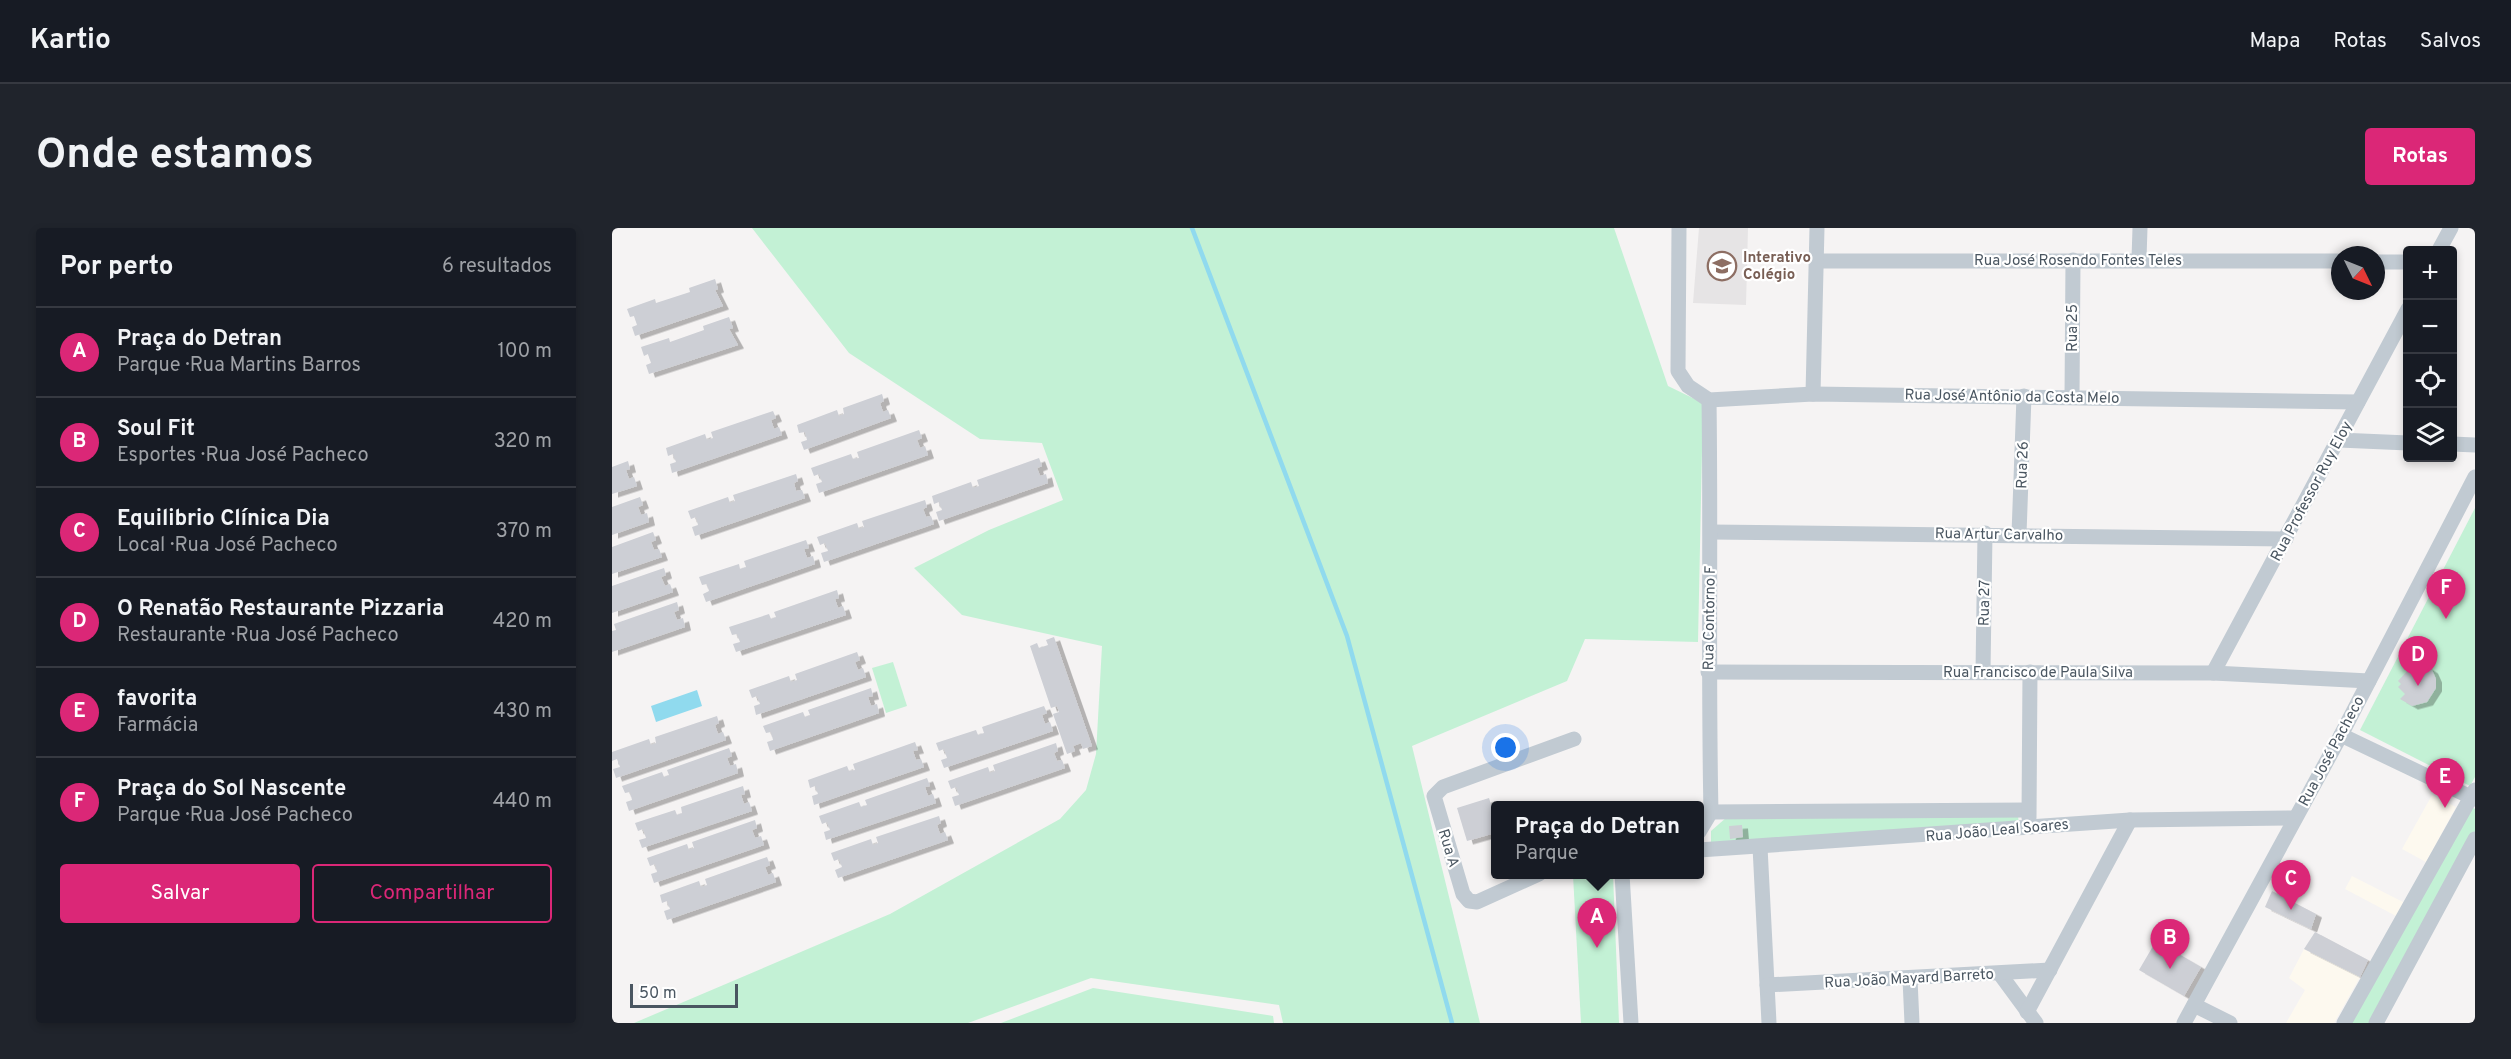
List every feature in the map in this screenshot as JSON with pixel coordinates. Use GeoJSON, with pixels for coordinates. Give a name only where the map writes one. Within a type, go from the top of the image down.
{"type":"FeatureCollection","features":[{"type":"Feature","properties":{"kind":"street"},"geometry":{"type":"LineString","coordinates":[[1679,228],[1678,371],[1688,386],[1709,400]]}},
{"type":"Feature","properties":{"kind":"street"},"geometry":{"type":"LineString","coordinates":[[1813,394],[1817,228]]}},
{"type":"Feature","properties":{"kind":"street"},"geometry":{"type":"LineString","coordinates":[[2139,259],[2140,228]]}},
{"type":"Feature","properties":{"kind":"street"},"geometry":{"type":"LineString","coordinates":[[2441,246],[2451,228]]}},
{"type":"Feature","properties":{"kind":"street","name":"Rua José Rosendo Fontes Teles"},"geometry":{"type":"LineString","coordinates":[[1817,261],[2139,259],[2331,261]]}},
{"type":"Feature","properties":{"kind":"street","name":"Rua 25"},"geometry":{"type":"LineString","coordinates":[[2072,397],[2073,260]]}},
{"type":"Feature","properties":{"kind":"street"},"geometry":{"type":"LineString","coordinates":[[2385,262],[2403,262]]}},
{"type":"Feature","properties":{"kind":"street","name":"Rua Professor Ruy Eloy"},"geometry":{"type":"LineString","coordinates":[[2213,673],[2403,318]]}},
{"type":"Feature","properties":{"kind":"street","name":"Rua José Antônio da Costa Melo"},"geometry":{"type":"LineString","coordinates":[[1709,400],[1813,394],[2358,402]]}},
{"type":"Feature","properties":{"kind":"street","name":"Rua 26"},"geometry":{"type":"LineString","coordinates":[[2019,534],[2024,396]]}},
{"type":"Feature","properties":{"kind":"street","name":"Rua Contorno F"},"geometry":{"type":"LineString","coordinates":[[1709,400],[1711,532],[1708,672],[1711,812]]}},
{"type":"Feature","properties":{"kind":"street"},"geometry":{"type":"LineString","coordinates":[[2339,440],[2403,442]]}},
{"type":"Feature","properties":{"kind":"street"},"geometry":{"type":"LineString","coordinates":[[2457,444],[2475,445]]}},
{"type":"Feature","properties":{"kind":"street","name":"Rua José Pacheco"},"geometry":{"type":"LineString","coordinates":[[2184,1023],[2341,735],[2475,477]]}},
{"type":"Feature","properties":{"kind":"street","name":"Rua Artur Carvalho"},"geometry":{"type":"LineString","coordinates":[[1711,532],[1985,533],[2286,539]]}},
{"type":"Feature","properties":{"kind":"street","name":"Rua 27"},"geometry":{"type":"LineString","coordinates":[[1983,672],[1985,533]]}},
{"type":"Feature","properties":{"kind":"street","name":"Rua Francisco de Paula Silva"},"geometry":{"type":"LineString","coordinates":[[1708,672],[2213,673],[2369,681]]}},
{"type":"Feature","properties":{"kind":"street"},"geometry":{"type":"LineString","coordinates":[[2029,827],[2030,672]]}},
{"type":"Feature","properties":{"kind":"street"},"geometry":{"type":"LineString","coordinates":[[2341,735],[2474,796],[2344,1023]]}},
{"type":"Feature","properties":{"kind":"street","name":"Rua A"},"geometry":{"type":"LineString","coordinates":[[1528,879],[1477,902],[1469,902],[1463,894],[1434,800],[1435,793],[1443,787],[1574,739]]}},
{"type":"Feature","properties":{"kind":"street","name":"Rua João Leal Soares"},"geometry":{"type":"LineString","coordinates":[[1711,812],[2028,810]]}},
{"type":"Feature","properties":{"kind":"street"},"geometry":{"type":"LineString","coordinates":[[1704,824],[1711,812]]}},
{"type":"Feature","properties":{"kind":"street","name":"Rua João Leal Soares"},"geometry":{"type":"LineString","coordinates":[[1704,850],[2130,820],[2295,818]]}},
{"type":"Feature","properties":{"kind":"street"},"geometry":{"type":"LineString","coordinates":[[2032,1017],[2050,970],[2130,820]]}},
{"type":"Feature","properties":{"kind":"street"},"geometry":{"type":"LineString","coordinates":[[2377,1023],[2475,839]]}},
{"type":"Feature","properties":{"kind":"street"},"geometry":{"type":"LineString","coordinates":[[1760,847],[1769,1023]]}},
{"type":"Feature","properties":{"kind":"street"},"geometry":{"type":"LineString","coordinates":[[1622,879],[1631,1023]]}},
{"type":"Feature","properties":{"kind":"street","name":"Rua João Mayard Barreto"},"geometry":{"type":"LineString","coordinates":[[1767,985],[2050,970]]}},
{"type":"Feature","properties":{"kind":"street"},"geometry":{"type":"LineString","coordinates":[[2000,974],[2032,1017]]}},
{"type":"Feature","properties":{"kind":"street"},"geometry":{"type":"LineString","coordinates":[[1910,979],[1912,1023]]}},
{"type":"Feature","properties":{"kind":"street"},"geometry":{"type":"LineString","coordinates":[[2194,1005],[2230,1023]]}},
{"type":"Feature","properties":{"kind":"shaded area","name":"Interativo Colégio"},"geometry":{"type":"Polygon","coordinates":[[[1699,228],[1748,228],[1746,305],[1693,303],[1699,228]]]}},
{"type":"Feature","properties":{"kind":"shaded area"},"geometry":{"type":"Polygon","coordinates":[[[2432,795],[2456,807],[2426,862],[2402,849],[2432,795]]]}},
{"type":"Feature","properties":{"kind":"shaded area"},"geometry":{"type":"Polygon","coordinates":[[[2352,876],[2403,902],[2396,916],[2345,889],[2352,876]]]}},
{"type":"Feature","properties":{"kind":"shaded area"},"geometry":{"type":"Polygon","coordinates":[[[2304,949],[2360,977],[2334,1023],[2286,1023],[2305,990],[2289,978],[2304,949]]]}},
{"type":"Feature","properties":{"kind":"green space"},"geometry":{"type":"Polygon","coordinates":[[[752,228],[1614,228],[1668,386],[1703,403],[1698,642],[1585,639],[1567,681],[1412,746],[1480,1023],[1283,1023],[1279,1005],[1091,978],[968,1023],[634,1023],[890,914],[1060,819],[1086,790],[1096,754],[1102,646],[962,615],[914,568],[989,530],[1063,500],[1042,443],[980,439],[849,353],[752,228]]]}},
{"type":"Feature","properties":{"kind":"green space"},"geometry":{"type":"Polygon","coordinates":[[[2475,508],[2475,777],[2470,786],[2360,730],[2475,508]]]}},
{"type":"Feature","properties":{"kind":"green space"},"geometry":{"type":"Polygon","coordinates":[[[893,662],[907,706],[886,713],[872,668],[893,662]]]}},
{"type":"Feature","properties":{"kind":"green space"},"geometry":{"type":"Polygon","coordinates":[[[2468,805],[2475,809],[2475,836],[2372,1023],[2350,1023],[2468,805]]]}},
{"type":"Feature","properties":{"kind":"green space"},"geometry":{"type":"Polygon","coordinates":[[[2018,815],[2019,826],[1711,845],[1711,831],[1727,817],[2018,815]]]}},
{"type":"Feature","properties":{"kind":"green space"},"geometry":{"type":"Polygon","coordinates":[[[1573,879],[1613,879],[1619,1023],[1581,1023],[1573,879]]]}},
{"type":"Feature","properties":{"kind":"green space"},"geometry":{"type":"Polygon","coordinates":[[[1093,988],[1273,1016],[1274,1023],[1001,1023],[1093,988]]]}},
{"type":"Feature","properties":{"kind":"water"},"geometry":{"type":"Polygon","coordinates":[[[697,690],[702,706],[656,722],[651,706],[697,690]]]}},
{"type":"Feature","properties":{"kind":"building"},"geometry":{"type":"Polygon","coordinates":[[[715,279],[718,289],[715,290],[723,306],[635,336],[632,327],[637,325],[634,316],[630,317],[627,309],[655,299],[656,303],[690,292],[689,288],[715,279]]]}},
{"type":"Feature","properties":{"kind":"building"},"geometry":{"type":"Polygon","coordinates":[[[729,317],[733,328],[729,329],[738,345],[649,374],[646,365],[651,363],[648,354],[644,356],[641,347],[669,338],[670,342],[704,330],[703,326],[729,317]]]}},
{"type":"Feature","properties":{"kind":"building"},"geometry":{"type":"Polygon","coordinates":[[[882,394],[884,401],[880,403],[883,412],[888,410],[891,418],[804,450],[801,442],[807,440],[805,432],[799,433],[797,425],[837,410],[839,416],[844,414],[843,408],[882,394]]]}},
{"type":"Feature","properties":{"kind":"building"},"geometry":{"type":"Polygon","coordinates":[[[773,411],[776,418],[771,420],[774,429],[779,427],[782,435],[672,473],[670,464],[676,462],[673,454],[668,456],[666,448],[705,434],[707,440],[713,438],[711,432],[773,411]]]}},
{"type":"Feature","properties":{"kind":"building"},"geometry":{"type":"Polygon","coordinates":[[[919,430],[922,438],[917,440],[920,448],[925,446],[928,455],[819,493],[816,484],[822,482],[819,474],[814,476],[811,468],[851,454],[853,459],[859,458],[857,452],[919,430]]]}},
{"type":"Feature","properties":{"kind":"building"},"geometry":{"type":"Polygon","coordinates":[[[1039,458],[1042,466],[1037,468],[1040,476],[1046,474],[1048,483],[939,521],[936,512],[942,510],[939,502],[934,504],[932,496],[971,482],[973,488],[979,486],[977,480],[1039,458]]]}},
{"type":"Feature","properties":{"kind":"building"},"geometry":{"type":"Polygon","coordinates":[[[628,461],[630,469],[626,470],[629,479],[634,477],[637,486],[612,494],[612,467],[628,461]]]}},
{"type":"Feature","properties":{"kind":"building"},"geometry":{"type":"Polygon","coordinates":[[[796,474],[798,481],[794,483],[796,491],[802,490],[805,498],[695,536],[692,527],[698,525],[696,517],[691,519],[688,511],[728,497],[730,503],[735,501],[733,495],[796,474]]]}},
{"type":"Feature","properties":{"kind":"building"},"geometry":{"type":"Polygon","coordinates":[[[640,497],[643,505],[638,507],[641,515],[647,513],[649,522],[612,535],[612,507],[640,497]]]}},
{"type":"Feature","properties":{"kind":"building"},"geometry":{"type":"Polygon","coordinates":[[[925,500],[927,507],[923,509],[926,517],[931,516],[934,524],[824,562],[821,553],[828,551],[825,543],[820,545],[817,537],[857,523],[859,529],[864,527],[862,521],[925,500]]]}},
{"type":"Feature","properties":{"kind":"building"},"geometry":{"type":"Polygon","coordinates":[[[653,532],[656,540],[651,542],[654,550],[659,549],[662,557],[612,574],[612,547],[653,532]]]}},
{"type":"Feature","properties":{"kind":"building"},"geometry":{"type":"Polygon","coordinates":[[[806,540],[809,548],[804,549],[807,558],[813,556],[815,564],[706,602],[703,594],[709,591],[707,584],[702,585],[699,577],[739,564],[740,569],[746,567],[744,561],[806,540]]]}},
{"type":"Feature","properties":{"kind":"building"},"geometry":{"type":"Polygon","coordinates":[[[664,568],[666,575],[661,577],[665,586],[670,584],[673,592],[612,613],[612,586],[664,568]]]}},
{"type":"Feature","properties":{"kind":"building"},"geometry":{"type":"Polygon","coordinates":[[[837,590],[839,598],[835,599],[838,608],[843,606],[846,615],[736,652],[733,644],[740,642],[737,634],[732,635],[729,627],[769,614],[771,619],[776,617],[774,612],[837,590]]]}},
{"type":"Feature","properties":{"kind":"building"},"geometry":{"type":"Polygon","coordinates":[[[677,602],[679,610],[674,612],[677,620],[683,618],[685,627],[612,652],[612,631],[616,630],[614,624],[677,602]]]}},
{"type":"Feature","properties":{"kind":"building"},"geometry":{"type":"Polygon","coordinates":[[[1054,637],[1092,746],[1083,749],[1081,743],[1073,746],[1075,751],[1067,754],[1053,714],[1059,712],[1057,706],[1051,708],[1030,646],[1037,643],[1039,648],[1048,645],[1046,640],[1054,637]]]}},
{"type":"Feature","properties":{"kind":"building"},"geometry":{"type":"Polygon","coordinates":[[[857,652],[860,660],[855,662],[858,670],[863,668],[866,677],[756,715],[754,706],[760,704],[757,696],[752,698],[749,690],[789,676],[791,682],[797,680],[795,674],[857,652]]]}},
{"type":"Feature","properties":{"kind":"building"},"geometry":{"type":"Polygon","coordinates":[[[2421,663],[2432,670],[2436,679],[2436,688],[2427,702],[2412,706],[2400,699],[2405,694],[2398,687],[2401,684],[2398,681],[2410,668],[2414,670],[2421,663]]]}},
{"type":"Feature","properties":{"kind":"building"},"geometry":{"type":"Polygon","coordinates":[[[871,688],[873,696],[868,697],[871,706],[877,704],[879,713],[770,751],[767,742],[773,740],[771,732],[766,733],[763,726],[803,712],[805,717],[810,715],[808,710],[871,688]]]}},
{"type":"Feature","properties":{"kind":"building"},"geometry":{"type":"Polygon","coordinates":[[[1044,706],[1047,713],[1042,715],[1045,724],[1050,722],[1053,731],[944,768],[941,760],[947,758],[944,749],[939,751],[936,743],[976,730],[978,735],[984,733],[982,727],[1044,706]]]}},
{"type":"Feature","properties":{"kind":"building"},"geometry":{"type":"Polygon","coordinates":[[[717,716],[719,723],[715,725],[718,734],[723,732],[726,740],[616,778],[613,769],[620,767],[617,759],[612,761],[612,752],[649,739],[651,745],[656,743],[655,737],[717,716]]]}},
{"type":"Feature","properties":{"kind":"building"},"geometry":{"type":"Polygon","coordinates":[[[915,742],[918,750],[913,751],[916,760],[921,759],[924,767],[814,805],[812,796],[818,794],[815,786],[810,788],[808,780],[847,766],[849,771],[855,770],[853,764],[915,742]]]}},
{"type":"Feature","properties":{"kind":"building"},"geometry":{"type":"Polygon","coordinates":[[[1056,743],[1058,751],[1054,753],[1057,761],[1062,760],[1065,768],[955,806],[952,797],[959,795],[956,787],[951,789],[948,781],[988,767],[990,773],[995,771],[993,765],[1056,743]]]}},
{"type":"Feature","properties":{"kind":"building"},"geometry":{"type":"Polygon","coordinates":[[[729,748],[732,756],[727,758],[730,766],[736,764],[738,773],[629,811],[626,802],[632,800],[630,792],[625,793],[622,786],[662,772],[664,777],[669,775],[667,770],[729,748]]]}},
{"type":"Feature","properties":{"kind":"building"},"geometry":{"type":"Polygon","coordinates":[[[927,778],[930,786],[925,787],[928,796],[933,794],[936,803],[826,840],[824,832],[830,830],[827,822],[822,824],[819,816],[859,802],[861,807],[867,805],[865,800],[927,778]]]}},
{"type":"Feature","properties":{"kind":"building"},"geometry":{"type":"Polygon","coordinates":[[[743,786],[745,794],[741,795],[744,804],[749,802],[752,811],[642,848],[639,840],[646,838],[643,829],[638,831],[635,823],[675,810],[677,815],[682,813],[681,807],[743,786]]]}},
{"type":"Feature","properties":{"kind":"building"},"geometry":{"type":"Polygon","coordinates":[[[1489,798],[1491,834],[1467,841],[1457,808],[1489,798]]]}},
{"type":"Feature","properties":{"kind":"building"},"geometry":{"type":"Polygon","coordinates":[[[939,816],[941,823],[937,825],[940,834],[945,832],[948,840],[838,878],[835,870],[842,867],[839,859],[834,861],[831,853],[871,839],[873,845],[878,843],[876,837],[939,816]]]}},
{"type":"Feature","properties":{"kind":"building"},"geometry":{"type":"Polygon","coordinates":[[[755,820],[757,828],[752,830],[755,838],[761,836],[764,845],[654,883],[651,874],[657,872],[655,864],[650,866],[647,858],[687,844],[689,850],[694,848],[692,842],[755,820]]]}},
{"type":"Feature","properties":{"kind":"building"},"geometry":{"type":"Polygon","coordinates":[[[1742,825],[1743,837],[1730,839],[1729,826],[1742,825]]]}},
{"type":"Feature","properties":{"kind":"building"},"geometry":{"type":"Polygon","coordinates":[[[767,857],[770,865],[765,867],[768,875],[773,873],[776,882],[667,920],[664,911],[670,909],[667,901],[662,903],[660,895],[699,881],[701,887],[707,885],[705,879],[767,857]]]}},
{"type":"Feature","properties":{"kind":"building"},"geometry":{"type":"Polygon","coordinates":[[[2272,891],[2316,914],[2311,929],[2265,907],[2272,891]]]}},
{"type":"Feature","properties":{"kind":"building"},"geometry":{"type":"Polygon","coordinates":[[[2315,932],[2368,960],[2360,977],[2304,949],[2315,932]]]}},
{"type":"Feature","properties":{"kind":"building"},"geometry":{"type":"Polygon","coordinates":[[[2156,941],[2201,967],[2184,996],[2139,970],[2156,941]]]}},
{"type":"Feature","properties":{"kind":"waterway"},"geometry":{"type":"LineString","coordinates":[[1192,228],[1347,636],[1452,1023]]}},
{"type":"Feature","properties":{"kind":"place","name":"Interativo Colégio"},"geometry":{"type":"Point","coordinates":[1722,266]}},
{"type":"Feature","properties":{"kind":"place","name":"Praça do Sol Nascente"},"geometry":{"type":"Point","coordinates":[2446,619]}},
{"type":"Feature","properties":{"kind":"place","name":"O Renatão Restaurante Pizzaria"},"geometry":{"type":"Point","coordinates":[2418,686]}},
{"type":"Feature","properties":{"kind":"place","name":"favorita"},"geometry":{"type":"Point","coordinates":[2445,808]}},
{"type":"Feature","properties":{"kind":"place","name":"Equilibrio Clínica Dia"},"geometry":{"type":"Point","coordinates":[2291,910]}},
{"type":"Feature","properties":{"kind":"place","name":"Praça do Detran"},"geometry":{"type":"Point","coordinates":[1597,948]}},
{"type":"Feature","properties":{"kind":"place","name":"Soul Fit"},"geometry":{"type":"Point","coordinates":[2170,969]}}]}
